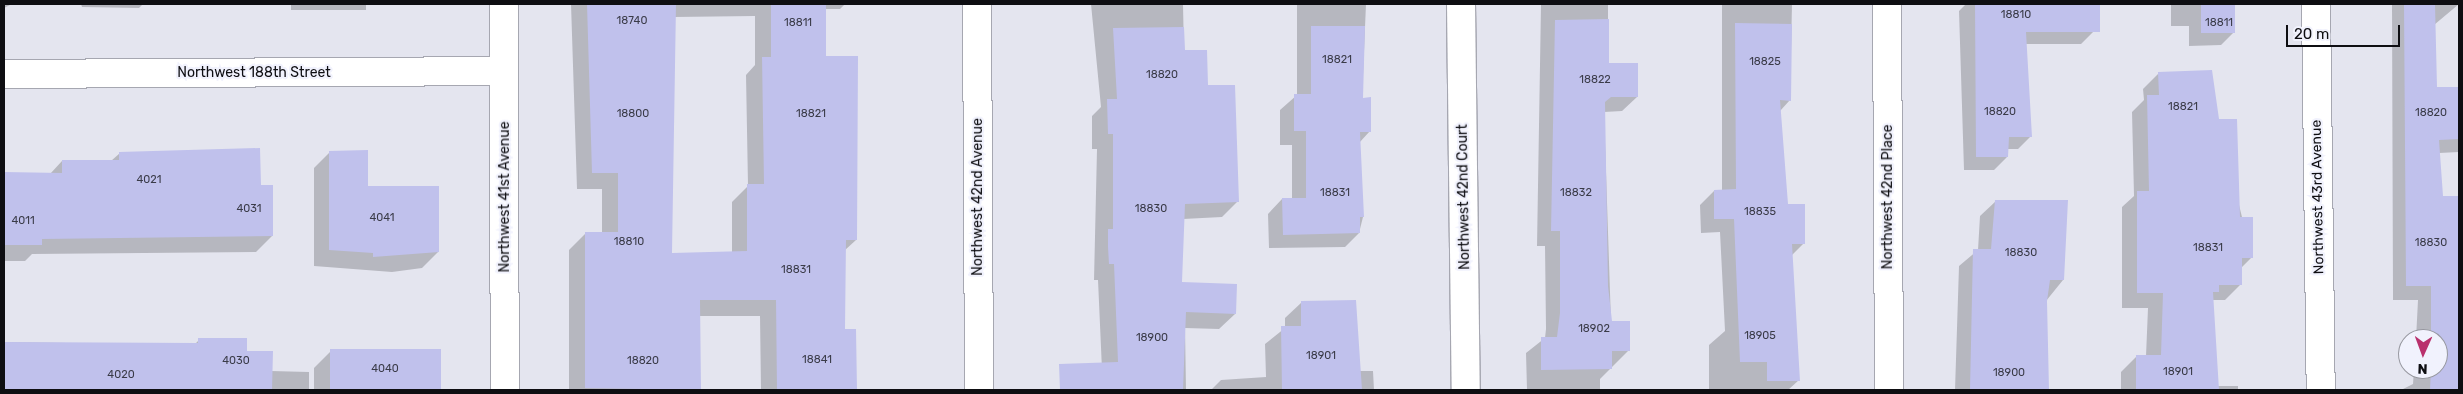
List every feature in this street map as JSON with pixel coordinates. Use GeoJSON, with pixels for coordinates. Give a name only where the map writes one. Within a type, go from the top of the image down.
{"type":"FeatureCollection","features":[{"type":"Feature","properties":{"kind":"street","name":"Northwest 41st Avenue"},"geometry":{"type":"LineString","coordinates":[[504,4],[505,390]]}},
{"type":"Feature","properties":{"kind":"street","name":"Northwest 42nd Avenue"},"geometry":{"type":"LineString","coordinates":[[977,4],[979,390]]}},
{"type":"Feature","properties":{"kind":"street","name":"Northwest 42nd Court"},"geometry":{"type":"LineString","coordinates":[[1461,4],[1466,390]]}},
{"type":"Feature","properties":{"kind":"street","name":"Northwest 42nd Place"},"geometry":{"type":"LineString","coordinates":[[1887,4],[1888,390]]}},
{"type":"Feature","properties":{"kind":"street","name":"Northwest 43rd Avenue"},"geometry":{"type":"LineString","coordinates":[[2316,4],[2321,390]]}},
{"type":"Feature","properties":{"kind":"street","name":"Northwest 188th Street"},"geometry":{"type":"LineString","coordinates":[[4,74],[504,71]]}},
{"type":"Feature","properties":{"kind":"building"},"geometry":{"type":"Polygon","coordinates":[[[587,4],[676,4],[672,253],[747,251],[747,184],[764,184],[762,57],[771,57],[771,4],[826,4],[826,56],[858,56],[857,240],[846,240],[845,329],[856,329],[857,390],[777,390],[776,300],[700,300],[701,390],[585,388],[585,232],[618,232],[618,173],[592,173],[587,4]]]}},
{"type":"Feature","properties":{"kind":"building"},"geometry":{"type":"Polygon","coordinates":[[[1975,4],[2100,4],[2100,32],[2026,32],[2032,137],[2009,137],[2008,157],[1976,157],[1975,4]]]}},
{"type":"Feature","properties":{"kind":"building"},"geometry":{"type":"Polygon","coordinates":[[[2201,4],[2235,4],[2235,33],[2201,33],[2201,4]]]}},
{"type":"Feature","properties":{"kind":"building"},"geometry":{"type":"Polygon","coordinates":[[[2404,4],[2435,4],[2437,87],[2459,87],[2459,139],[2439,140],[2443,196],[2459,196],[2459,390],[2430,390],[2431,379],[2448,379],[2448,329],[2431,329],[2431,286],[2406,286],[2404,4]]]}},
{"type":"Feature","properties":{"kind":"building"},"geometry":{"type":"Polygon","coordinates":[[[1609,19],[1609,63],[1638,63],[1638,97],[1611,97],[1605,102],[1608,286],[1612,321],[1630,321],[1630,351],[1612,351],[1612,369],[1541,370],[1541,337],[1557,337],[1560,313],[1560,231],[1551,231],[1555,20],[1609,19]]]}},
{"type":"Feature","properties":{"kind":"building"},"geometry":{"type":"Polygon","coordinates":[[[1735,23],[1792,24],[1791,101],[1780,100],[1788,204],[1805,204],[1805,244],[1792,244],[1800,381],[1767,381],[1767,362],[1740,362],[1734,219],[1714,219],[1714,190],[1736,189],[1735,23]]]}},
{"type":"Feature","properties":{"kind":"building"},"geometry":{"type":"Polygon","coordinates":[[[1311,26],[1365,26],[1363,98],[1371,97],[1371,132],[1360,132],[1364,217],[1360,217],[1360,233],[1283,235],[1282,198],[1306,198],[1306,131],[1294,131],[1294,94],[1311,94],[1311,26]]]}},
{"type":"Feature","properties":{"kind":"building"},"geometry":{"type":"Polygon","coordinates":[[[1184,27],[1185,50],[1207,50],[1208,85],[1235,85],[1239,202],[1185,204],[1182,282],[1237,284],[1236,314],[1186,312],[1183,390],[1060,390],[1059,364],[1118,362],[1114,264],[1109,264],[1108,247],[1108,229],[1113,229],[1113,134],[1108,134],[1107,99],[1117,99],[1113,28],[1184,27]]]}},
{"type":"Feature","properties":{"kind":"building"},"geometry":{"type":"Polygon","coordinates":[[[2212,70],[2219,119],[2237,119],[2240,217],[2253,217],[2253,258],[2242,258],[2242,285],[2219,285],[2219,292],[2213,292],[2219,390],[2136,390],[2136,355],[2161,355],[2163,293],[2137,293],[2137,191],[2149,191],[2147,95],[2159,95],[2158,72],[2212,70]]]}},
{"type":"Feature","properties":{"kind":"building"},"geometry":{"type":"Polygon","coordinates":[[[260,148],[261,185],[273,185],[273,236],[42,239],[42,245],[4,245],[4,172],[62,173],[62,160],[119,160],[119,152],[260,148]]]}},
{"type":"Feature","properties":{"kind":"building"},"geometry":{"type":"Polygon","coordinates":[[[368,150],[368,186],[439,186],[439,252],[373,257],[373,253],[329,250],[329,151],[368,150]]]}},
{"type":"Feature","properties":{"kind":"building"},"geometry":{"type":"Polygon","coordinates":[[[1995,200],[2068,200],[2064,280],[2050,280],[2047,301],[2049,390],[1970,390],[1973,249],[1991,249],[1995,200]]]}},
{"type":"Feature","properties":{"kind":"building"},"geometry":{"type":"Polygon","coordinates":[[[1356,300],[1362,390],[1282,390],[1281,326],[1301,326],[1301,301],[1356,300]]]}},
{"type":"Feature","properties":{"kind":"building"},"geometry":{"type":"Polygon","coordinates":[[[198,338],[247,338],[247,351],[273,351],[272,390],[4,390],[4,342],[198,343],[198,338]]]}},
{"type":"Feature","properties":{"kind":"building"},"geometry":{"type":"Polygon","coordinates":[[[330,349],[441,349],[441,390],[330,390],[330,349]]]}}]}
